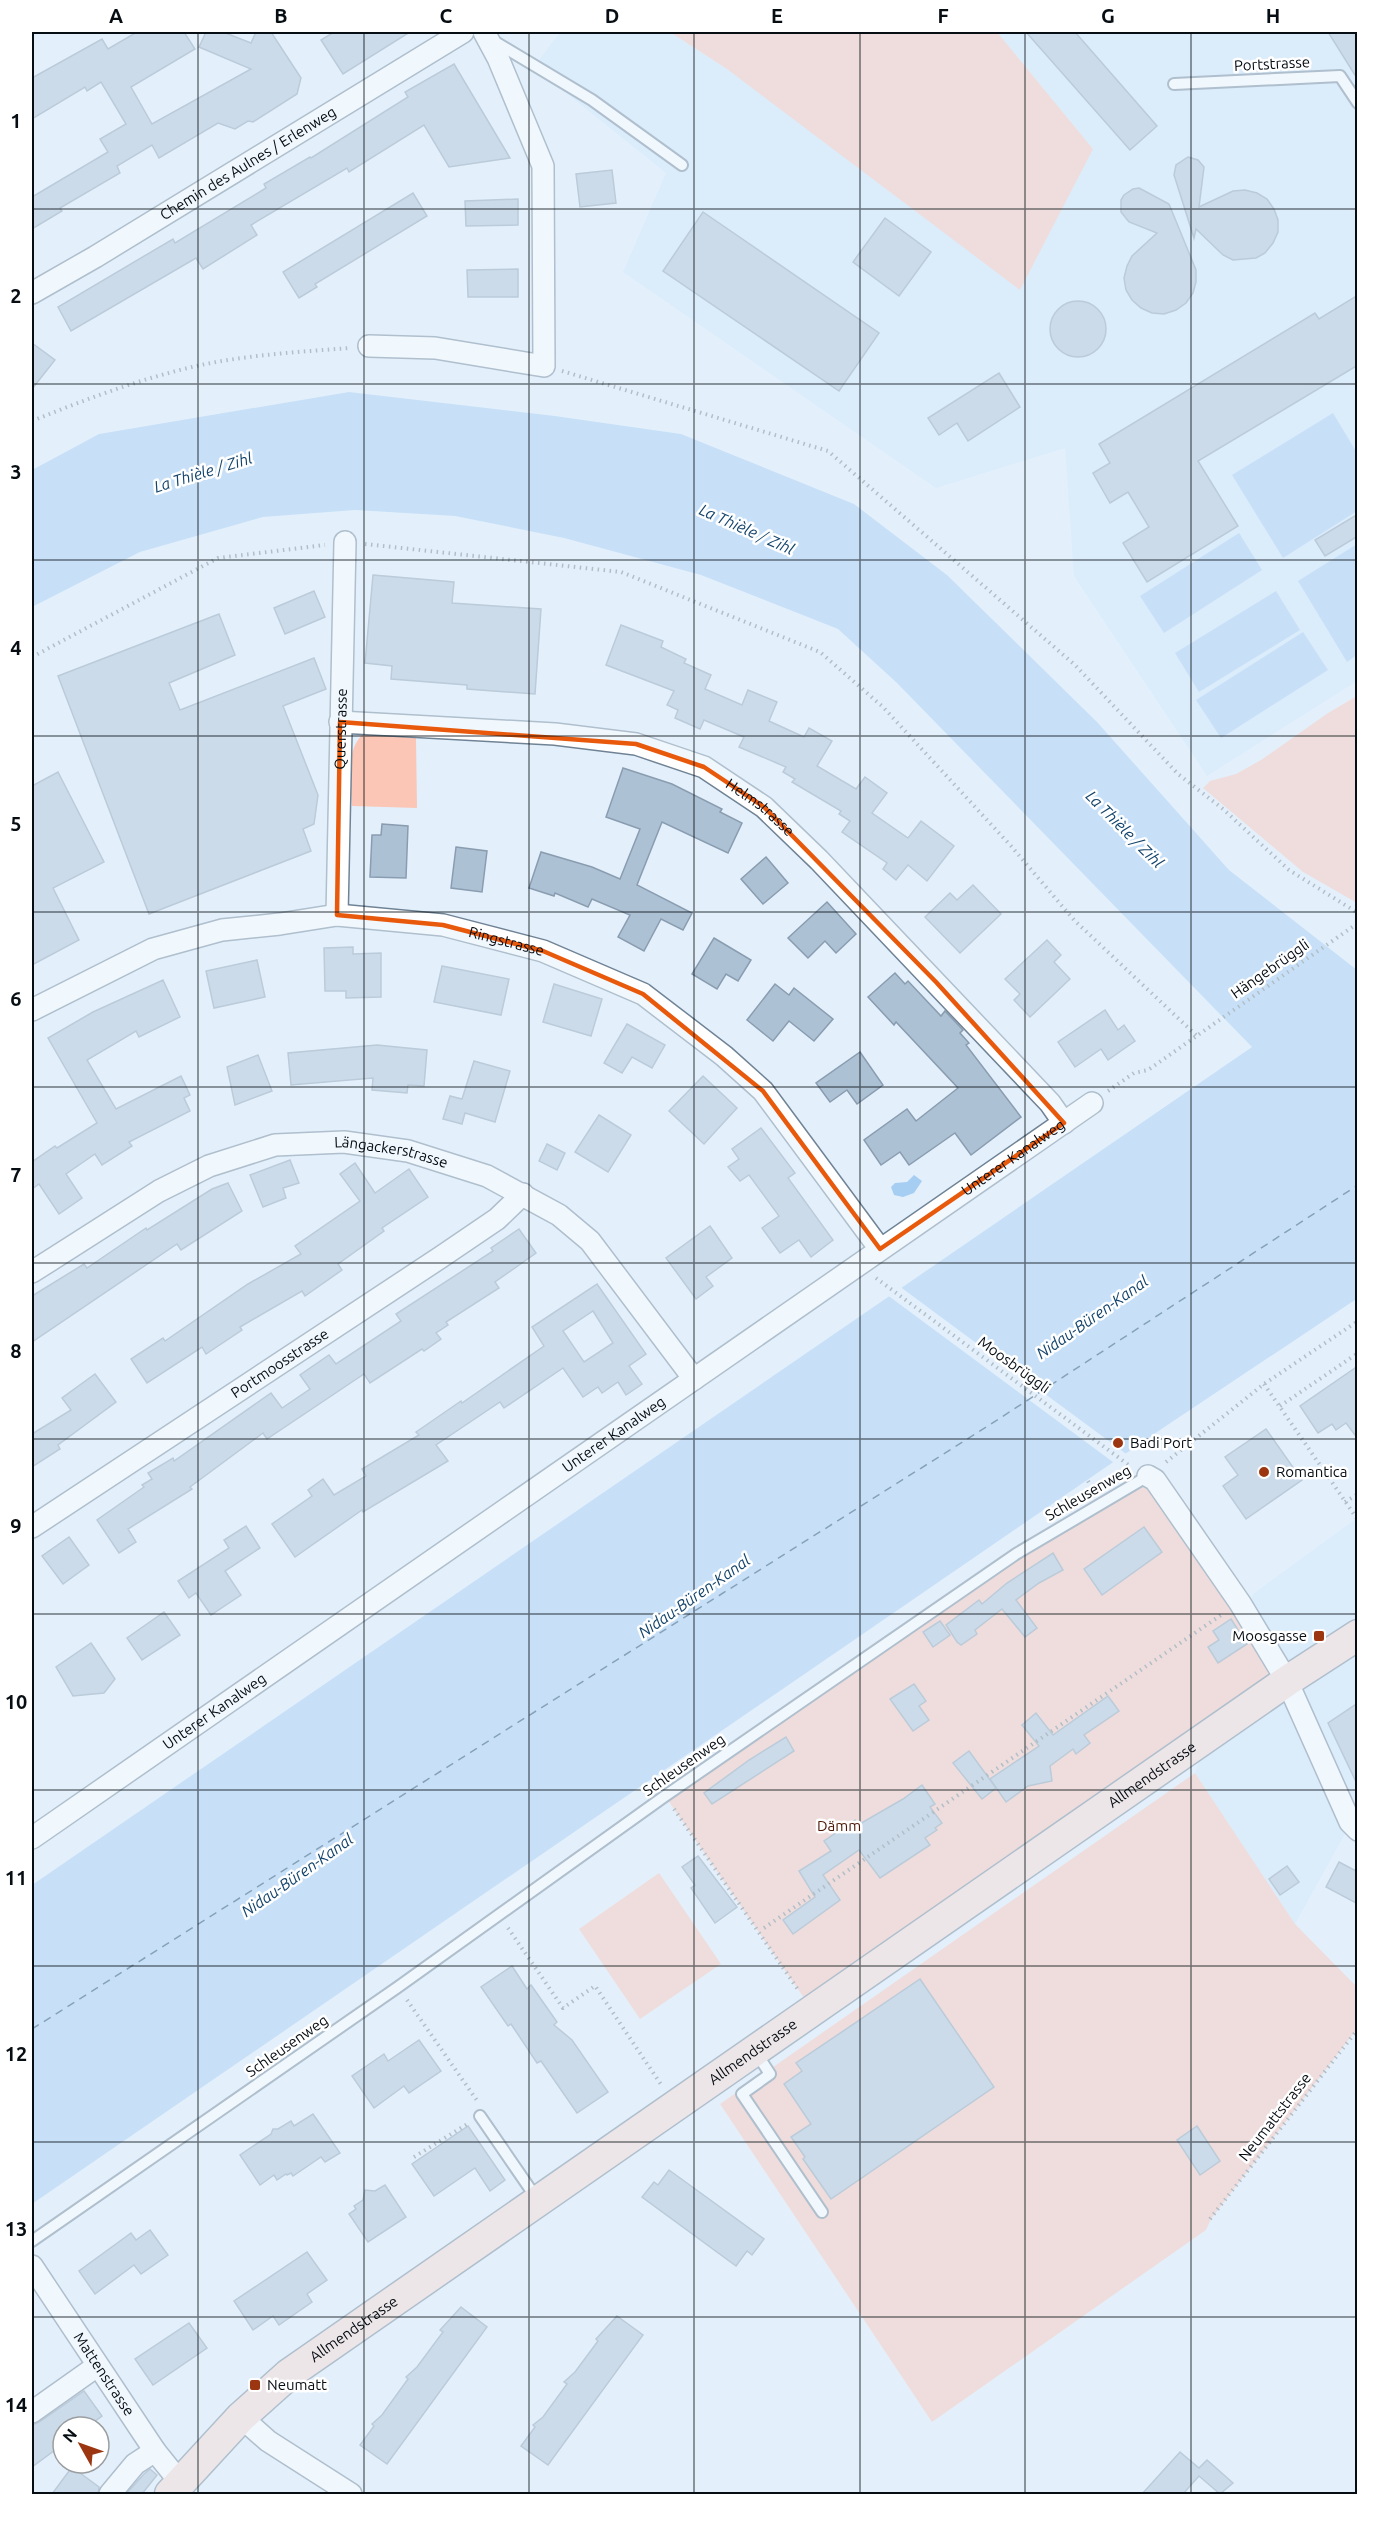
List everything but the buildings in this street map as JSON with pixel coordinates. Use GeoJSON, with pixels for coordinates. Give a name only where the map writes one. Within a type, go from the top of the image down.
{"type":"FeatureCollection","features":[{"type":"Feature","properties":{"kind":"main road","name":"Allmendstrasse"},"geometry":{"type":"LineString","coordinates":[[175,2488],[241,2417],[289,2374],[1287,1681],[1358,1635]]}},
{"type":"Feature","properties":{"kind":"street","name":"Chemin des Aulnes / Erlenweg"},"geometry":{"type":"LineString","coordinates":[[32,293],[95,257],[463,32]]}},
{"type":"Feature","properties":{"kind":"street"},"geometry":{"type":"LineString","coordinates":[[369,346],[435,348],[544,366],[543,166],[486,35]]}},
{"type":"Feature","properties":{"kind":"street","name":"Querstrasse"},"geometry":{"type":"LineString","coordinates":[[337,915],[345,542]]}},
{"type":"Feature","properties":{"kind":"street","name":"Helmstrasse"},"geometry":{"type":"LineString","coordinates":[[340,722],[555,734],[636,744],[704,767],[764,807],[819,860],[1050,1103],[1064,1123]]}},
{"type":"Feature","properties":{"kind":"street","name":"Ringstrasse"},"geometry":{"type":"LineString","coordinates":[[32,1011],[153,949],[222,930],[337,915],[454,928],[543,951],[643,994],[724,1056],[763,1091],[880,1249]]}},
{"type":"Feature","properties":{"kind":"street","name":"Unterer Kanalweg"},"geometry":{"type":"LineString","coordinates":[[32,1839],[1092,1102]]}},
{"type":"Feature","properties":{"kind":"street","name":"Längackerstrasse"},"geometry":{"type":"LineString","coordinates":[[32,1272],[159,1191],[209,1166],[275,1145],[345,1142],[408,1151],[487,1176],[559,1215],[590,1241],[694,1379]]}},
{"type":"Feature","properties":{"kind":"street","name":"Portmoosstrasse"},"geometry":{"type":"LineString","coordinates":[[32,1527],[441,1257],[497,1219],[524,1194]]}},
{"type":"Feature","properties":{"kind":"street"},"geometry":{"type":"LineString","coordinates":[[1148,1476],[1155,1480],[1240,1603],[1287,1681],[1350,1822],[1358,1830]]}},
{"type":"Feature","properties":{"kind":"street","name":"Mattenstrasse"},"geometry":{"type":"LineString","coordinates":[[32,2266],[155,2451],[175,2488]]}},
{"type":"Feature","properties":{"kind":"street"},"geometry":{"type":"LineString","coordinates":[[32,2412],[97,2366]]}},
{"type":"Feature","properties":{"kind":"street"},"geometry":{"type":"LineString","coordinates":[[241,2417],[268,2441],[351,2494]]}},
{"type":"Feature","properties":{"kind":"street"},"geometry":{"type":"LineString","coordinates":[[110,2494],[135,2464],[155,2451]]}},
{"type":"Feature","properties":{"kind":"lane"},"geometry":{"type":"LineString","coordinates":[[486,35],[592,100],[682,165]]}},
{"type":"Feature","properties":{"kind":"lane","name":"Portstrasse"},"geometry":{"type":"LineString","coordinates":[[1174,84],[1340,76],[1358,103]]}},
{"type":"Feature","properties":{"kind":"lane","name":"Schleusenweg"},"geometry":{"type":"LineString","coordinates":[[32,2241],[398,1987],[664,1796],[1037,1540],[1148,1476]]}},
{"type":"Feature","properties":{"kind":"lane"},"geometry":{"type":"LineString","coordinates":[[754,2051],[770,2074],[742,2094],[822,2212]]}},
{"type":"Feature","properties":{"kind":"lane"},"geometry":{"type":"LineString","coordinates":[[480,2116],[538,2202]]}},
{"type":"Feature","properties":{"kind":"path"},"geometry":{"type":"LineString","coordinates":[[32,35],[37,32]]}},
{"type":"Feature","properties":{"kind":"path"},"geometry":{"type":"LineString","coordinates":[[32,421],[99,395],[193,367],[292,352],[369,346]]}},
{"type":"Feature","properties":{"kind":"path"},"geometry":{"type":"LineString","coordinates":[[544,366],[828,451],[1075,665],[1178,774],[1223,809],[1289,870],[1358,913]]}},
{"type":"Feature","properties":{"kind":"path"},"geometry":{"type":"LineString","coordinates":[[32,657],[218,558],[345,542],[621,572],[820,652],[884,707],[1011,846],[1074,920],[1197,1036],[1148,1070],[1134,1073],[1092,1102]]}},
{"type":"Feature","properties":{"kind":"path","name":"Hängebrüggli"},"geometry":{"type":"LineString","coordinates":[[1197,1036],[1352,925],[1358,923]]}},
{"type":"Feature","properties":{"kind":"path","name":"Moosbrüggli"},"geometry":{"type":"LineString","coordinates":[[885,1285],[1128,1465]]}},
{"type":"Feature","properties":{"kind":"path","name":"Schleusenweg"},"geometry":{"type":"LineString","coordinates":[[1148,1476],[1264,1384],[1358,1321]]}},
{"type":"Feature","properties":{"kind":"path"},"geometry":{"type":"LineString","coordinates":[[1280,1406],[1358,1353]]}},
{"type":"Feature","properties":{"kind":"path"},"geometry":{"type":"LineString","coordinates":[[1264,1384],[1358,1520]]}},
{"type":"Feature","properties":{"kind":"path"},"geometry":{"type":"LineString","coordinates":[[1345,1502],[1358,1494]]}},
{"type":"Feature","properties":{"kind":"path"},"geometry":{"type":"LineString","coordinates":[[764,1928],[1240,1603]]}},
{"type":"Feature","properties":{"kind":"path"},"geometry":{"type":"LineString","coordinates":[[664,1796],[813,2010]]}},
{"type":"Feature","properties":{"kind":"path"},"geometry":{"type":"LineString","coordinates":[[499,1915],[562,2008],[595,1986],[668,2094]]}},
{"type":"Feature","properties":{"kind":"path"},"geometry":{"type":"LineString","coordinates":[[398,1987],[485,2112],[414,2157]]}},
{"type":"Feature","properties":{"kind":"path","name":"Neumattstrasse"},"geometry":{"type":"LineString","coordinates":[[1210,2219],[1358,2029]]}},
{"type":"Feature","properties":{"kind":"highlighted area"},"geometry":{"type":"Polygon","coordinates":[[[340,722],[636,744],[704,767],[764,807],[936,982],[1064,1123],[880,1249],[763,1091],[643,994],[543,951],[443,925],[337,915],[340,722]]]}},
{"type":"Feature","properties":{"kind":"shaded area"},"geometry":{"type":"Polygon","coordinates":[[[560,32],[670,32],[727,69],[1093,149],[997,32],[1357,32],[1357,681],[1207,776],[1074,576],[1065,448],[936,488],[623,272],[666,173],[534,67],[560,32]]]}},
{"type":"Feature","properties":{"kind":"shaded area"},"geometry":{"type":"Polygon","coordinates":[[[1357,1518],[1357,1812],[1295,1924],[1195,1773],[1253,1594],[1357,1518]]]}},
{"type":"Feature","properties":{"kind":"green space"},"geometry":{"type":"Polygon","coordinates":[[[670,32],[997,32],[1093,149],[1020,290],[727,69],[670,32]]]}},
{"type":"Feature","properties":{"kind":"green space"},"geometry":{"type":"Polygon","coordinates":[[[1357,696],[1357,903],[1303,872],[1203,788],[1210,781],[1236,774],[1261,760],[1328,713],[1357,696]]]}},
{"type":"Feature","properties":{"kind":"green space"},"geometry":{"type":"Polygon","coordinates":[[[364,733],[416,736],[417,808],[352,806],[351,758],[358,740],[364,733]]]}},
{"type":"Feature","properties":{"kind":"green space","name":"Dämm"},"geometry":{"type":"Polygon","coordinates":[[[1155,1480],[1280,1672],[804,1998],[665,1796],[1038,1545],[1155,1480]]]}},
{"type":"Feature","properties":{"kind":"green space"},"geometry":{"type":"Polygon","coordinates":[[[1195,1773],[1295,1924],[1357,1987],[1357,2029],[1211,2219],[1206,2230],[932,2422],[720,2104],[1195,1773]]]}},
{"type":"Feature","properties":{"kind":"green space"},"geometry":{"type":"Polygon","coordinates":[[[659,1873],[721,1964],[640,2019],[579,1929],[659,1873]]]}},
{"type":"Feature","properties":{"kind":"water"},"geometry":{"type":"Polygon","coordinates":[[[349,392],[555,416],[681,434],[854,504],[947,575],[1097,722],[1229,870],[1357,970],[1358,1298],[1163,1428],[32,2204],[32,1885],[1252,1047],[897,683],[838,629],[701,575],[564,538],[455,516],[355,510],[263,517],[140,552],[32,607],[32,470],[99,434],[349,392]]]}},
{"type":"Feature","properties":{"kind":"water"},"geometry":{"type":"Polygon","coordinates":[[[1333,413],[1357,453],[1357,511],[1283,558],[1232,475],[1333,413]]]}},
{"type":"Feature","properties":{"kind":"water"},"geometry":{"type":"Polygon","coordinates":[[[1239,533],[1262,570],[1164,633],[1140,596],[1239,533]]]}},
{"type":"Feature","properties":{"kind":"water"},"geometry":{"type":"Polygon","coordinates":[[[1357,544],[1357,655],[1347,662],[1298,581],[1357,544]]]}},
{"type":"Feature","properties":{"kind":"water"},"geometry":{"type":"Polygon","coordinates":[[[1276,591],[1300,630],[1199,692],[1175,653],[1276,591]]]}},
{"type":"Feature","properties":{"kind":"water"},"geometry":{"type":"Polygon","coordinates":[[[1303,632],[1328,670],[1221,738],[1196,700],[1303,632]]]}},
{"type":"Feature","properties":{"kind":"water"},"geometry":{"type":"Polygon","coordinates":[[[914,1175],[922,1181],[914,1193],[903,1197],[894,1195],[891,1187],[895,1183],[907,1182],[914,1175]]]}},
{"type":"Feature","properties":{"kind":"pier"},"geometry":{"type":"Polygon","coordinates":[[[899,1286],[1129,1456],[1117,1465],[886,1294],[899,1286]]]}},
{"type":"Feature","properties":{"kind":"ferry route"},"geometry":{"type":"LineString","coordinates":[[32,2029],[991,1424],[1358,1185]]}},
{"type":"Feature","properties":{"kind":"place","name":"Badi Port"},"geometry":{"type":"Point","coordinates":[1118,1443]}},
{"type":"Feature","properties":{"kind":"place","name":"Romantica"},"geometry":{"type":"Point","coordinates":[1264,1472]}},
{"type":"Feature","properties":{"kind":"place","name":"Moosgasse"},"geometry":{"type":"Point","coordinates":[1319,1636]}},
{"type":"Feature","properties":{"kind":"place","name":"Neumatt"},"geometry":{"type":"Point","coordinates":[255,2385]}},
{"type":"Feature","properties":{"kind":"water label","name":"La Thièle / Zihl"},"geometry":{"type":"Point","coordinates":[203,472]}},
{"type":"Feature","properties":{"kind":"water label","name":"La Thièle / Zihl"},"geometry":{"type":"Point","coordinates":[747,529]}},
{"type":"Feature","properties":{"kind":"water label","name":"La Thièle / Zihl"},"geometry":{"type":"Point","coordinates":[1125,829]}},
{"type":"Feature","properties":{"kind":"water label","name":"Nidau-Büren-Kanal"},"geometry":{"type":"Point","coordinates":[1092,1317]}},
{"type":"Feature","properties":{"kind":"water label","name":"Nidau-Büren-Kanal"},"geometry":{"type":"Point","coordinates":[694,1596]}},
{"type":"Feature","properties":{"kind":"water label","name":"Nidau-Büren-Kanal"},"geometry":{"type":"Point","coordinates":[297,1875]}}]}
